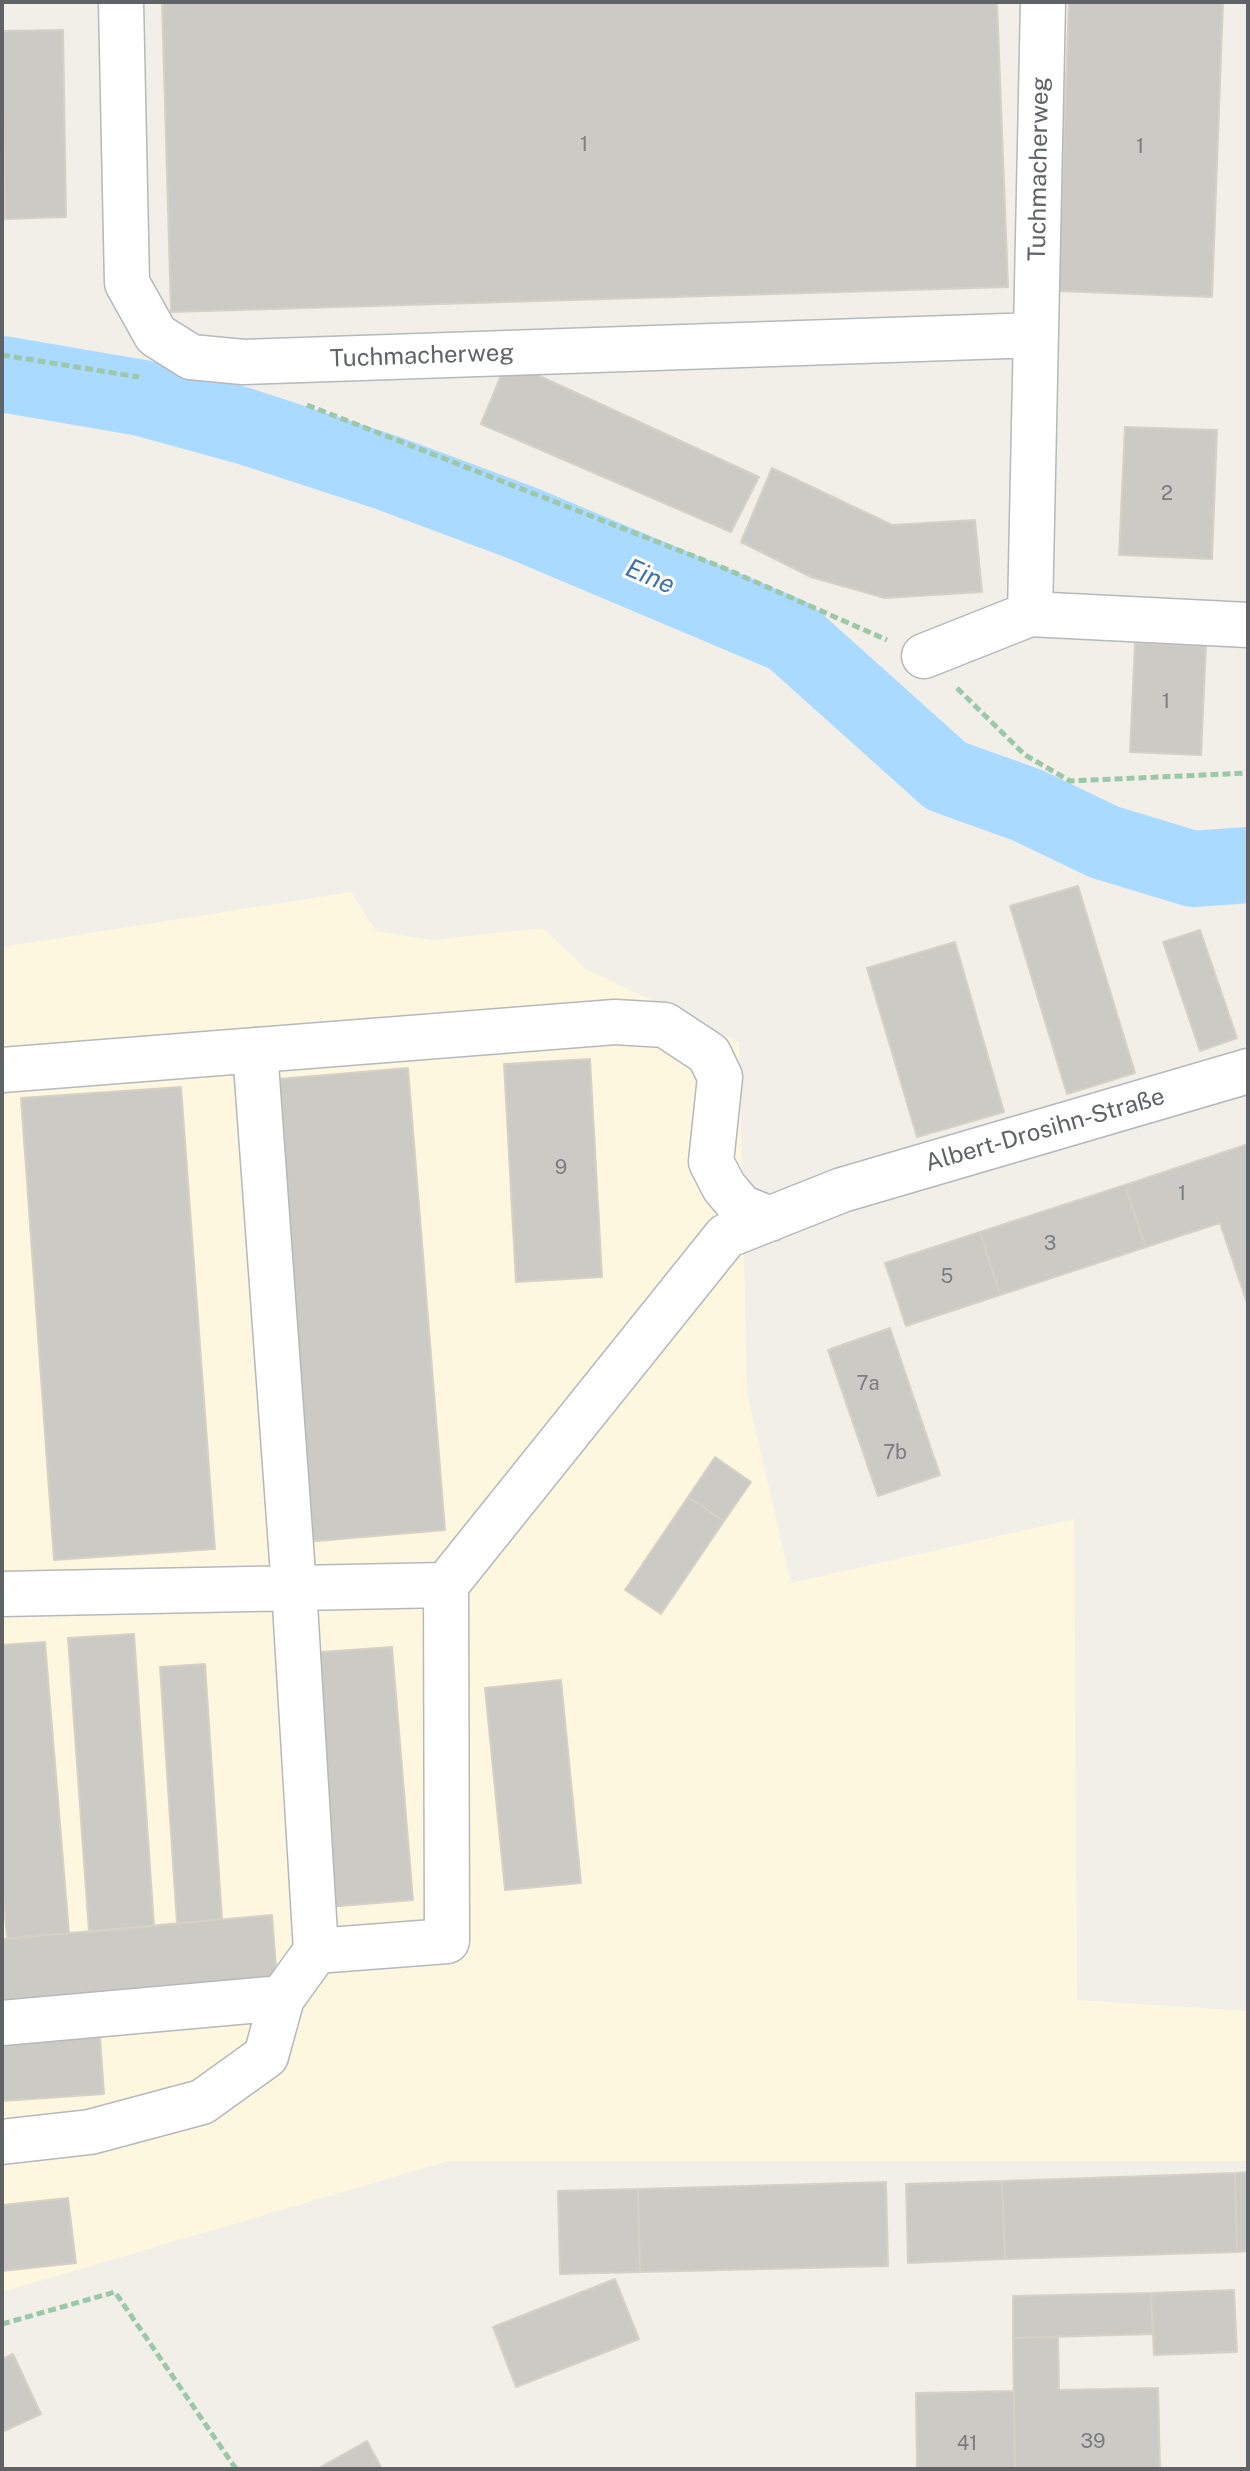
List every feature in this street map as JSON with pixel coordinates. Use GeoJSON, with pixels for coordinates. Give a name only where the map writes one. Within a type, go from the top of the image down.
{"type":"FeatureCollection","features":[{"type":"Feature","properties":{"kind":"street","name":"Tuchmacherweg"},"geometry":{"type":"LineString","coordinates":[[121,2],[127,283],[156,335],[191,357],[259,362],[1036,335]]}},
{"type":"Feature","properties":{"kind":"street","name":"Tuchmacherweg"},"geometry":{"type":"LineString","coordinates":[[1030,614],[1043,2]]}},
{"type":"Feature","properties":{"kind":"street"},"geometry":{"type":"LineString","coordinates":[[924,656],[1030,614],[1248,625]]}},
{"type":"Feature","properties":{"kind":"street"},"geometry":{"type":"LineString","coordinates":[[2,1070],[615,1022],[665,1025],[709,1054],[720,1077],[711,1162],[724,1187],[741,1207],[770,1219]]}},
{"type":"Feature","properties":{"kind":"street"},"geometry":{"type":"LineString","coordinates":[[2,2142],[90,2132],[202,2102],[266,2056],[282,1998],[316,1951],[294,1588],[255,1050]]}},
{"type":"Feature","properties":{"kind":"street","name":"Albert-Drosihn-Straße"},"geometry":{"type":"LineString","coordinates":[[446,1585],[726,1236],[842,1190],[1248,1071]]}},
{"type":"Feature","properties":{"kind":"street"},"geometry":{"type":"LineString","coordinates":[[2,1594],[446,1585],[447,1941],[316,1951]]}},
{"type":"Feature","properties":{"kind":"street"},"geometry":{"type":"LineString","coordinates":[[2,2023],[282,1998]]}},
{"type":"Feature","properties":{"kind":"path"},"geometry":{"type":"LineString","coordinates":[[2,355],[144,378]]}},
{"type":"Feature","properties":{"kind":"path"},"geometry":{"type":"LineString","coordinates":[[301,403],[724,568],[924,656],[1025,755],[1070,781],[1248,773]]}},
{"type":"Feature","properties":{"kind":"path"},"geometry":{"type":"LineString","coordinates":[[2,2324],[115,2292],[236,2469]]}},
{"type":"Feature","properties":{"kind":"shaded area"},"geometry":{"type":"Polygon","coordinates":[[[351,892],[376,931],[430,940],[543,928],[586,969],[739,1042],[747,1393],[791,1583],[1074,1519],[1077,2000],[1248,2011],[1248,2161],[448,2161],[2,2292],[2,947],[351,892]]]}},
{"type":"Feature","properties":{"kind":"building"},"geometry":{"type":"Polygon","coordinates":[[[162,2],[997,2],[1008,287],[171,312],[162,2]]]}},
{"type":"Feature","properties":{"kind":"building"},"geometry":{"type":"Polygon","coordinates":[[[1069,2],[1223,2],[1212,297],[1058,291],[1069,2]]]}},
{"type":"Feature","properties":{"kind":"building"},"geometry":{"type":"Polygon","coordinates":[[[63,30],[66,217],[5,219],[2,31],[63,30]]]}},
{"type":"Feature","properties":{"kind":"building"},"geometry":{"type":"Polygon","coordinates":[[[507,361],[759,477],[731,532],[481,424],[507,361]]]}},
{"type":"Feature","properties":{"kind":"building"},"geometry":{"type":"Polygon","coordinates":[[[1125,427],[1217,430],[1212,559],[1119,555],[1125,427]]]}},
{"type":"Feature","properties":{"kind":"building"},"geometry":{"type":"Polygon","coordinates":[[[772,468],[892,525],[975,520],[982,592],[885,598],[811,577],[741,542],[772,468]]]}},
{"type":"Feature","properties":{"kind":"building"},"geometry":{"type":"Polygon","coordinates":[[[1135,643],[1206,646],[1201,755],[1130,752],[1135,643]]]}},
{"type":"Feature","properties":{"kind":"building"},"geometry":{"type":"Polygon","coordinates":[[[1078,886],[1135,1073],[1067,1094],[1010,906],[1078,886]]]}},
{"type":"Feature","properties":{"kind":"building"},"geometry":{"type":"Polygon","coordinates":[[[1200,930],[1237,1038],[1200,1051],[1163,942],[1200,930]]]}},
{"type":"Feature","properties":{"kind":"building"},"geometry":{"type":"Polygon","coordinates":[[[955,942],[1004,1112],[917,1137],[867,968],[955,942]]]}},
{"type":"Feature","properties":{"kind":"building"},"geometry":{"type":"Polygon","coordinates":[[[590,1059],[602,1277],[516,1282],[504,1064],[590,1059]]]}},
{"type":"Feature","properties":{"kind":"building"},"geometry":{"type":"Polygon","coordinates":[[[408,1068],[445,1530],[305,1542],[267,1080],[408,1068]]]}},
{"type":"Feature","properties":{"kind":"building"},"geometry":{"type":"Polygon","coordinates":[[[181,1087],[215,1549],[54,1560],[21,1098],[181,1087]]]}},
{"type":"Feature","properties":{"kind":"building"},"geometry":{"type":"Polygon","coordinates":[[[1248,1144],[1247,1303],[1220,1223],[1146,1247],[1125,1185],[1248,1144]]]}},
{"type":"Feature","properties":{"kind":"building"},"geometry":{"type":"Polygon","coordinates":[[[1125,1185],[1146,1247],[1000,1295],[980,1232],[1125,1185]]]}},
{"type":"Feature","properties":{"kind":"building"},"geometry":{"type":"Polygon","coordinates":[[[980,1232],[1000,1295],[906,1326],[885,1263],[980,1232]]]}},
{"type":"Feature","properties":{"kind":"building"},"geometry":{"type":"Polygon","coordinates":[[[890,1328],[940,1475],[878,1496],[828,1350],[890,1328]]]}},
{"type":"Feature","properties":{"kind":"building"},"geometry":{"type":"Polygon","coordinates":[[[715,1457],[751,1482],[724,1521],[688,1497],[715,1457]]]}},
{"type":"Feature","properties":{"kind":"building"},"geometry":{"type":"Polygon","coordinates":[[[688,1497],[724,1521],[661,1614],[625,1590],[688,1497]]]}},
{"type":"Feature","properties":{"kind":"building"},"geometry":{"type":"Polygon","coordinates":[[[134,1634],[154,1926],[89,1932],[68,1638],[134,1634]]]}},
{"type":"Feature","properties":{"kind":"building"},"geometry":{"type":"Polygon","coordinates":[[[45,1642],[69,1933],[7,1939],[2,1881],[2,1645],[45,1642]]]}},
{"type":"Feature","properties":{"kind":"building"},"geometry":{"type":"Polygon","coordinates":[[[392,1647],[413,1900],[328,1907],[307,1653],[392,1647]]]}},
{"type":"Feature","properties":{"kind":"building"},"geometry":{"type":"Polygon","coordinates":[[[205,1664],[222,1919],[177,1924],[160,1667],[205,1664]]]}},
{"type":"Feature","properties":{"kind":"building"},"geometry":{"type":"Polygon","coordinates":[[[561,1680],[581,1883],[505,1890],[485,1688],[561,1680]]]}},
{"type":"Feature","properties":{"kind":"building"},"geometry":{"type":"Polygon","coordinates":[[[272,1915],[277,1980],[2,2004],[2,1939],[272,1915]]]}},
{"type":"Feature","properties":{"kind":"building"},"geometry":{"type":"Polygon","coordinates":[[[100,2037],[104,2094],[2,2101],[2,2045],[100,2037]]]}},
{"type":"Feature","properties":{"kind":"building"},"geometry":{"type":"Polygon","coordinates":[[[1248,2172],[1248,2251],[1237,2252],[1235,2173],[1248,2172]]]}},
{"type":"Feature","properties":{"kind":"building"},"geometry":{"type":"Polygon","coordinates":[[[1235,2173],[1237,2252],[1005,2259],[1002,2181],[1235,2173]]]}},
{"type":"Feature","properties":{"kind":"building"},"geometry":{"type":"Polygon","coordinates":[[[1002,2181],[1005,2259],[908,2263],[906,2184],[1002,2181]]]}},
{"type":"Feature","properties":{"kind":"building"},"geometry":{"type":"Polygon","coordinates":[[[886,2182],[888,2266],[640,2272],[638,2189],[886,2182]]]}},
{"type":"Feature","properties":{"kind":"building"},"geometry":{"type":"Polygon","coordinates":[[[638,2189],[640,2272],[560,2274],[558,2191],[638,2189]]]}},
{"type":"Feature","properties":{"kind":"building"},"geometry":{"type":"Polygon","coordinates":[[[68,2198],[76,2263],[2,2271],[2,2205],[68,2198]]]}},
{"type":"Feature","properties":{"kind":"building"},"geometry":{"type":"Polygon","coordinates":[[[615,2279],[639,2339],[516,2387],[493,2327],[615,2279]]]}},
{"type":"Feature","properties":{"kind":"building"},"geometry":{"type":"Polygon","coordinates":[[[1234,2290],[1237,2352],[1154,2355],[1151,2293],[1234,2290]]]}},
{"type":"Feature","properties":{"kind":"building"},"geometry":{"type":"Polygon","coordinates":[[[1151,2293],[1153,2334],[1013,2338],[1013,2296],[1151,2293]]]}},
{"type":"Feature","properties":{"kind":"building"},"geometry":{"type":"Polygon","coordinates":[[[1058,2337],[1059,2390],[1158,2388],[1160,2469],[1015,2469],[1013,2338],[1058,2337]]]}},
{"type":"Feature","properties":{"kind":"building"},"geometry":{"type":"Polygon","coordinates":[[[13,2354],[41,2414],[2,2432],[2,2359],[13,2354]]]}},
{"type":"Feature","properties":{"kind":"building"},"geometry":{"type":"Polygon","coordinates":[[[1014,2391],[1015,2469],[917,2469],[916,2393],[1014,2391]]]}},
{"type":"Feature","properties":{"kind":"building"},"geometry":{"type":"Polygon","coordinates":[[[367,2441],[382,2469],[317,2469],[367,2441]]]}},
{"type":"Feature","properties":{"kind":"waterway","name":"Eine"},"geometry":{"type":"LineString","coordinates":[[2,374],[142,398],[244,426],[388,473],[522,523],[790,636],[946,776],[1027,805],[1104,842],[1193,869],[1248,865]]}}]}
